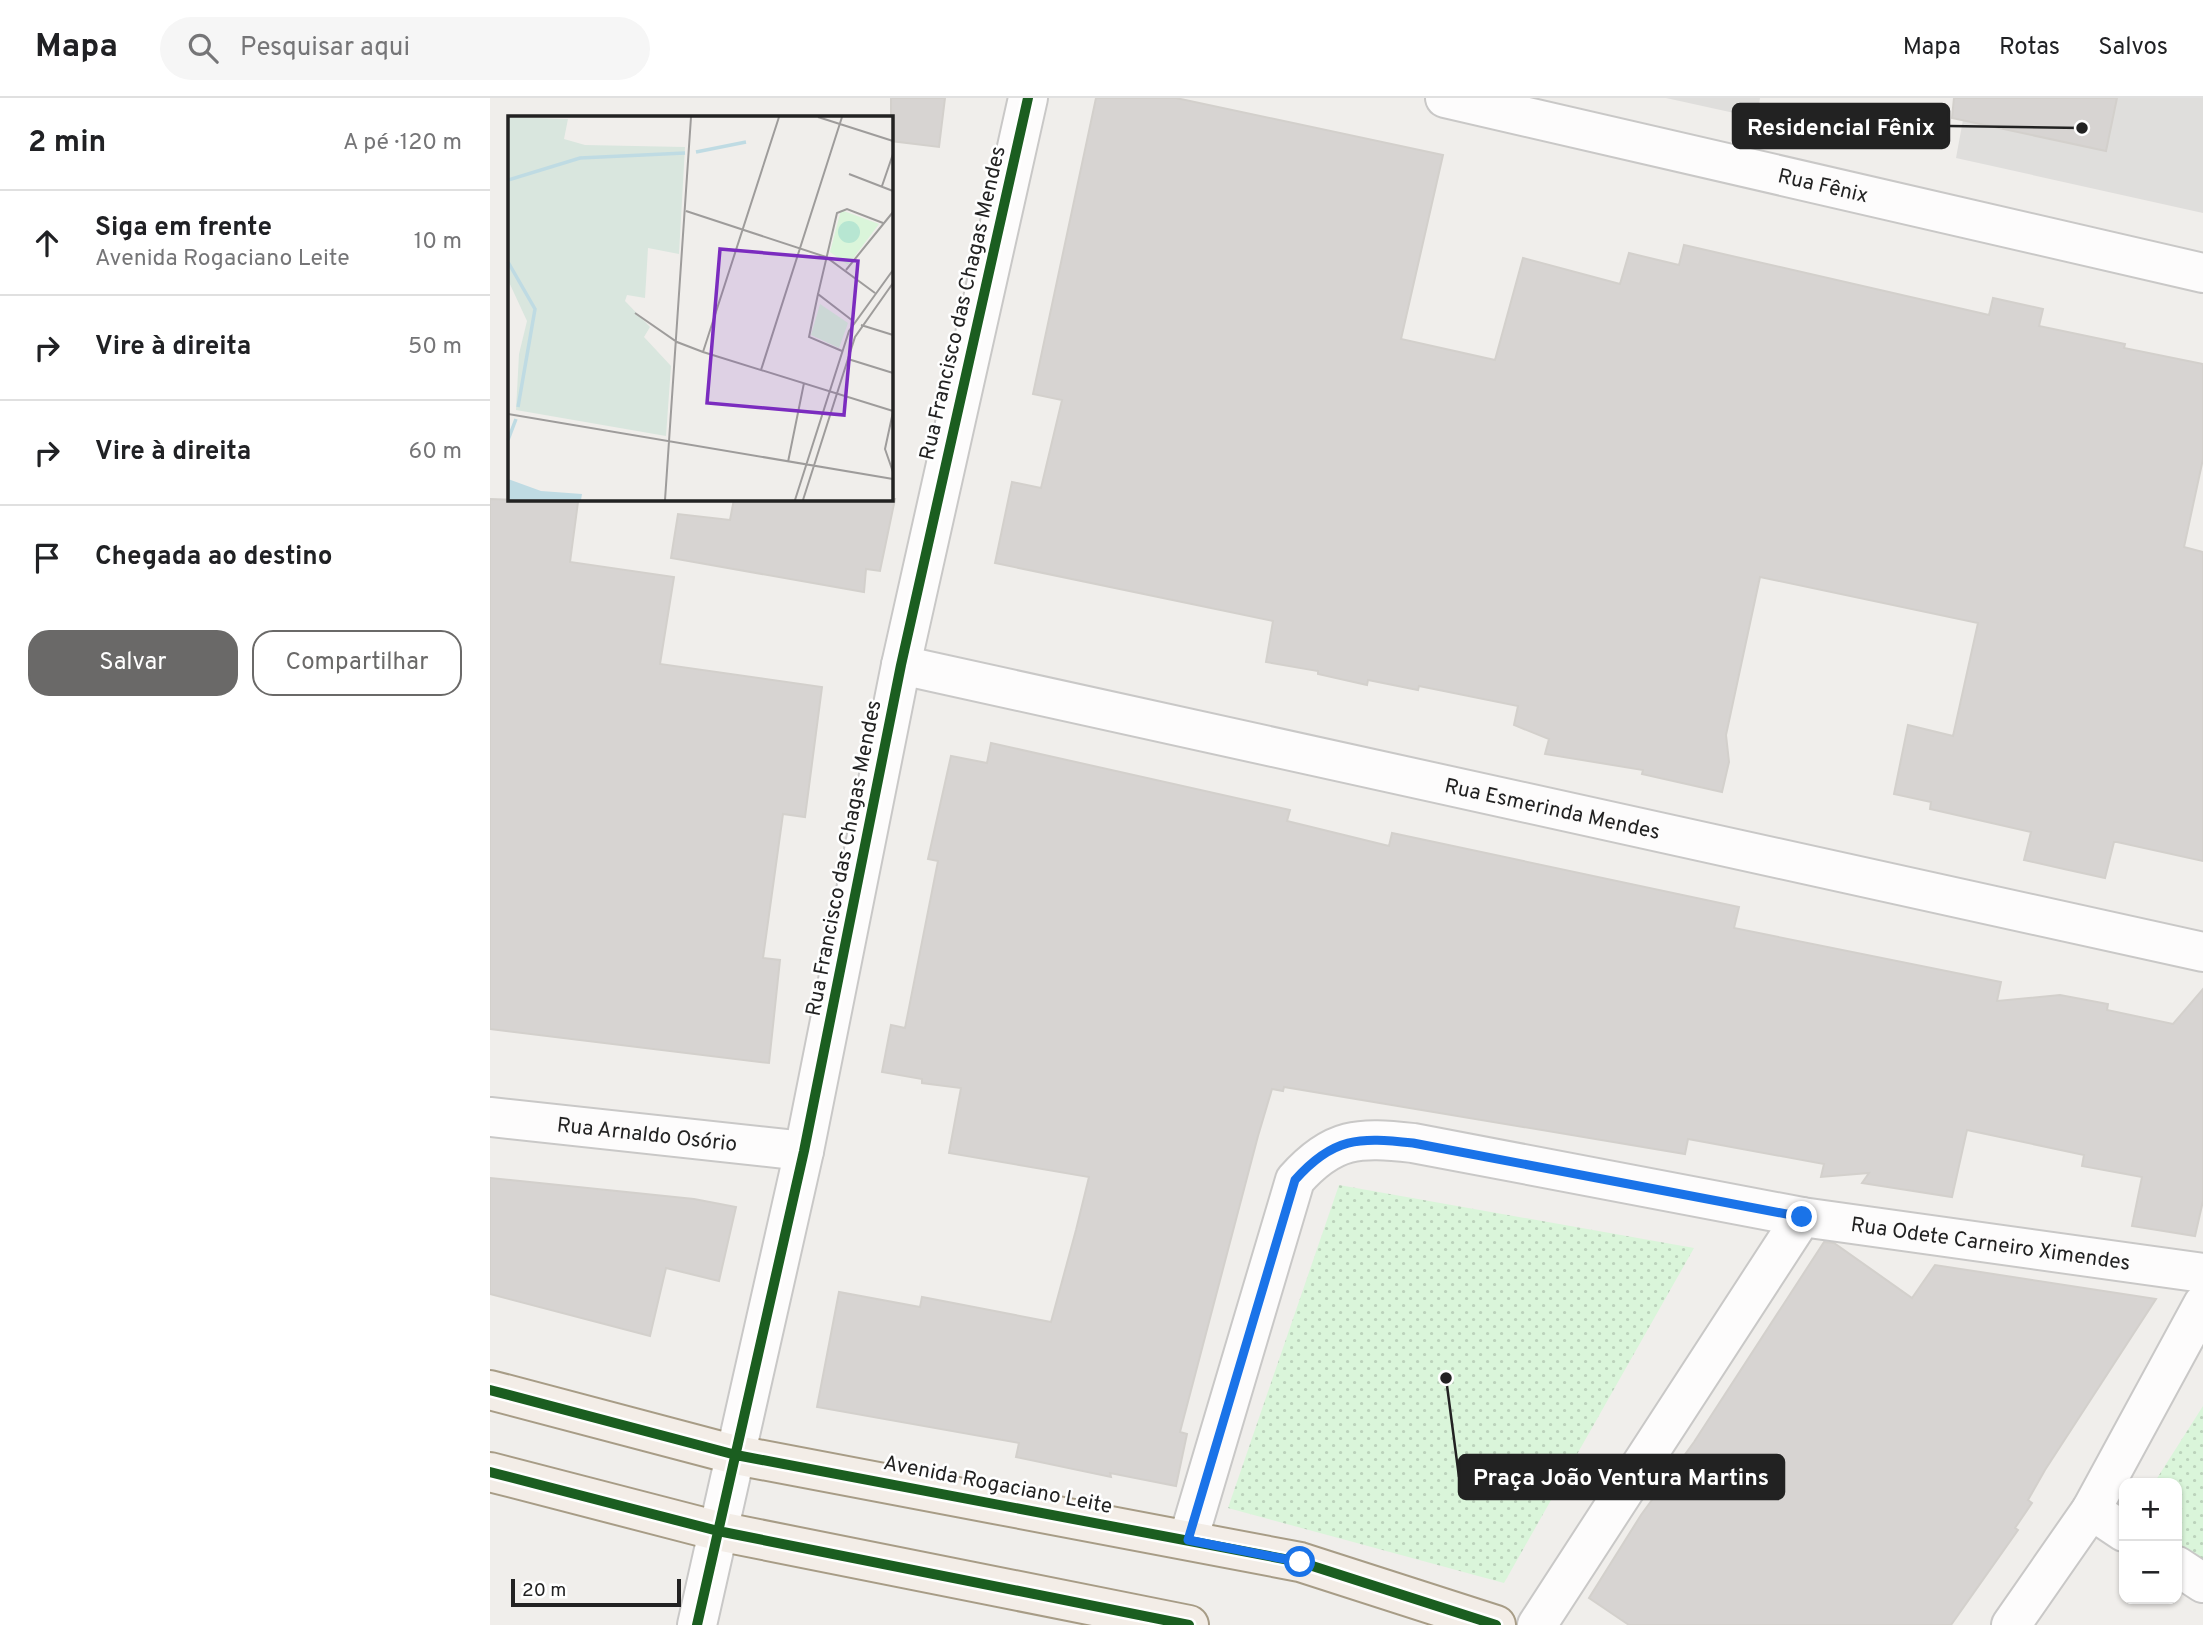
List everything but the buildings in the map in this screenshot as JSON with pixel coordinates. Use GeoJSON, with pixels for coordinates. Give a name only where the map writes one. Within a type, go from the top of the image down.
{"type":"FeatureCollection","features":[{"type":"Feature","properties":{"kind":"main road","name":"Avenida Rogaciano Leite"},"geometry":{"type":"LineString","coordinates":[[490,1390],[736,1455],[1188,1540],[1340,1573],[1496,1625]]}},
{"type":"Feature","properties":{"kind":"main road"},"geometry":{"type":"LineString","coordinates":[[490,1472],[718,1531],[1109,1617],[1189,1625]]}},
{"type":"Feature","properties":{"kind":"street","name":"Rua Francisco das Chagas Mendes"},"geometry":{"type":"LineString","coordinates":[[697,1625],[804,1151],[901,665],[1028,98]]}},
{"type":"Feature","properties":{"kind":"street","name":"Rua Fênix"},"geometry":{"type":"LineString","coordinates":[[1445,98],[2203,273]]}},
{"type":"Feature","properties":{"kind":"street","name":"Rua Esmerinda Mendes"},"geometry":{"type":"LineString","coordinates":[[901,665],[2203,952]]}},
{"type":"Feature","properties":{"kind":"street","name":"Rua Arnaldo Osório"},"geometry":{"type":"LineString","coordinates":[[490,1117],[804,1151]]}},
{"type":"Feature","properties":{"kind":"street","name":"Rua Odete Carneiro Ximendes"},"geometry":{"type":"LineString","coordinates":[[1188,1540],[1295,1180],[1314,1159],[1339,1146],[1366,1138],[1401,1142],[1802,1217],[2203,1273]]}},
{"type":"Feature","properties":{"kind":"street"},"geometry":{"type":"LineString","coordinates":[[1537,1625],[1802,1217]]}},
{"type":"Feature","properties":{"kind":"street"},"geometry":{"type":"LineString","coordinates":[[2011,1625],[2091,1510],[2203,1304]]}},
{"type":"Feature","properties":{"kind":"street"},"geometry":{"type":"LineString","coordinates":[[2091,1510],[2119,1529]]}},
{"type":"Feature","properties":{"kind":"street"},"geometry":{"type":"LineString","coordinates":[[2182,1569],[2203,1583]]}},
{"type":"Feature","properties":{"kind":"shaded area"},"geometry":{"type":"Polygon","coordinates":[[[1666,98],[1760,98],[1757,118],[1666,98]]]}},
{"type":"Feature","properties":{"kind":"shaded area"},"geometry":{"type":"Polygon","coordinates":[[[1967,98],[2203,98],[2203,213],[1956,158],[1967,98]]]}},
{"type":"Feature","properties":{"kind":"green space"},"geometry":{"type":"Polygon","coordinates":[[[1339,1185],[1694,1248],[1504,1583],[1228,1508],[1339,1185]]]}},
{"type":"Feature","properties":{"kind":"green space"},"geometry":{"type":"Polygon","coordinates":[[[2203,1406],[2203,1560],[2182,1546],[2182,1478],[2157,1478],[2203,1406]]]}},
{"type":"Feature","properties":{"kind":"cycle path"},"geometry":{"type":"LineString","coordinates":[[697,1625],[804,1151],[901,665],[1028,98]]}},
{"type":"Feature","properties":{"kind":"cycle path"},"geometry":{"type":"LineString","coordinates":[[490,1390],[736,1455],[1300,1562],[1496,1625]]}},
{"type":"Feature","properties":{"kind":"cycle path"},"geometry":{"type":"LineString","coordinates":[[490,1472],[718,1531],[1189,1625]]}},
{"type":"Feature","properties":{"kind":"place","name":"Residencial Fênix"},"geometry":{"type":"Point","coordinates":[2082,128]}},
{"type":"Feature","properties":{"kind":"place","name":"Praça João Ventura Martins"},"geometry":{"type":"Point","coordinates":[1446,1378]}},
{"type":"Feature","properties":{"kind":"route"},"geometry":{"type":"LineString","coordinates":[[1300,1562],[1188,1540],[1295,1180],[1314,1159],[1339,1146],[1366,1138],[1413,1143],[1802,1217]]}}]}
